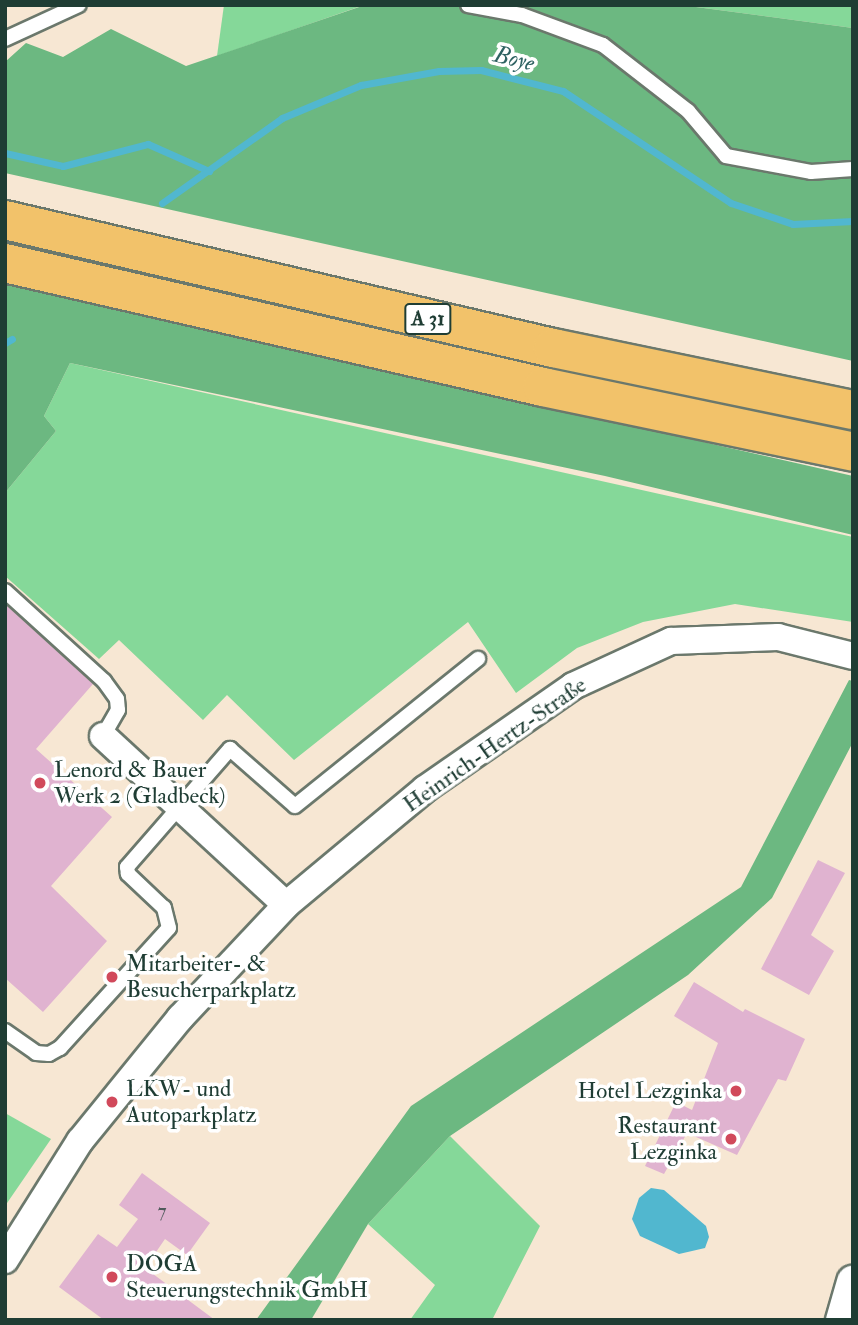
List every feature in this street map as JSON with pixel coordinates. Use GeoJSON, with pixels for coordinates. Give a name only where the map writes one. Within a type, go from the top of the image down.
{"type":"FeatureCollection","features":[{"type":"Feature","properties":{"kind":"highway","name":"A 31"},"geometry":{"type":"LineString","coordinates":[[5,220],[554,348],[853,410]]}},
{"type":"Feature","properties":{"kind":"highway","name":"A 31"},"geometry":{"type":"LineString","coordinates":[[5,263],[543,387],[853,452]]}},
{"type":"Feature","properties":{"kind":"street","name":"Heinrich-Hertz-Straße"},"geometry":{"type":"LineString","coordinates":[[5,1260],[80,1141],[180,1018],[286,905],[425,789],[562,694],[671,641],[778,637],[853,656]]}},
{"type":"Feature","properties":{"kind":"street"},"geometry":{"type":"LineString","coordinates":[[103,736],[286,905]]}},
{"type":"Feature","properties":{"kind":"street"},"geometry":{"type":"LineString","coordinates":[[842,1320],[853,1282]]}},
{"type":"Feature","properties":{"kind":"lane"},"geometry":{"type":"LineString","coordinates":[[5,39],[79,5]]}},
{"type":"Feature","properties":{"kind":"lane"},"geometry":{"type":"LineString","coordinates":[[468,5],[522,15],[603,45],[688,111],[726,156],[811,172],[853,169]]}},
{"type":"Feature","properties":{"kind":"lane"},"geometry":{"type":"LineString","coordinates":[[5,591],[104,681],[117,699],[118,710],[103,736]]}},
{"type":"Feature","properties":{"kind":"lane"},"geometry":{"type":"LineString","coordinates":[[5,1031],[36,1053],[50,1054],[60,1048],[169,928],[164,908],[128,874],[127,867],[177,805],[229,749],[295,806],[478,659]]}},
{"type":"Feature","properties":{"kind":"green space"},"geometry":{"type":"Polygon","coordinates":[[[224,5],[364,5],[217,56],[224,5]]]}},
{"type":"Feature","properties":{"kind":"green space"},"geometry":{"type":"Polygon","coordinates":[[[365,5],[681,5],[853,28],[853,361],[5,173],[5,62],[26,43],[63,57],[111,29],[186,66],[365,5]]]}},
{"type":"Feature","properties":{"kind":"green space"},"geometry":{"type":"Polygon","coordinates":[[[681,5],[853,5],[853,28],[681,5]]]}},
{"type":"Feature","properties":{"kind":"green space"},"geometry":{"type":"Polygon","coordinates":[[[5,283],[853,476],[853,535],[605,476],[70,363],[44,416],[56,431],[5,493],[5,283]]]}},
{"type":"Feature","properties":{"kind":"green space"},"geometry":{"type":"Polygon","coordinates":[[[70,363],[853,537],[853,622],[735,604],[643,622],[577,648],[516,693],[468,622],[294,760],[227,695],[203,720],[119,640],[99,659],[5,576],[5,493],[56,431],[44,416],[70,363]]]}},
{"type":"Feature","properties":{"kind":"green space"},"geometry":{"type":"Polygon","coordinates":[[[849,680],[853,681],[853,742],[772,898],[688,975],[450,1136],[368,1224],[311,1320],[256,1320],[411,1106],[741,887],[849,680]]]}},
{"type":"Feature","properties":{"kind":"green space"},"geometry":{"type":"Polygon","coordinates":[[[5,1113],[51,1139],[5,1206],[5,1113]]]}},
{"type":"Feature","properties":{"kind":"green space"},"geometry":{"type":"Polygon","coordinates":[[[450,1136],[540,1226],[492,1320],[410,1320],[435,1285],[368,1224],[450,1136]]]}},
{"type":"Feature","properties":{"kind":"water"},"geometry":{"type":"Polygon","coordinates":[[[651,1188],[664,1190],[706,1226],[709,1237],[705,1248],[679,1254],[640,1236],[632,1219],[639,1198],[651,1188]]]}},
{"type":"Feature","properties":{"kind":"building","name":"Lenord & Bauer Werk 2 (Gladbeck)"},"geometry":{"type":"Polygon","coordinates":[[[5,604],[93,684],[36,749],[112,817],[51,886],[107,941],[43,1012],[5,978],[5,604]]]}},
{"type":"Feature","properties":{"kind":"building"},"geometry":{"type":"Polygon","coordinates":[[[818,860],[845,873],[811,935],[834,951],[809,995],[761,969],[818,860]]]}},
{"type":"Feature","properties":{"kind":"building","name":"Hotel Lezginka"},"geometry":{"type":"Polygon","coordinates":[[[694,982],[743,1012],[745,1009],[805,1039],[786,1081],[778,1079],[737,1155],[687,1133],[664,1174],[645,1166],[676,1102],[692,1110],[718,1043],[674,1016],[694,982]]]}},
{"type":"Feature","properties":{"kind":"building"},"geometry":{"type":"Polygon","coordinates":[[[142,1173],[210,1223],[187,1255],[165,1239],[145,1268],[215,1320],[104,1320],[59,1287],[98,1234],[117,1247],[138,1219],[119,1205],[142,1173]]]}},
{"type":"Feature","properties":{"kind":"waterway","name":"Boye"},"geometry":{"type":"LineString","coordinates":[[162,203],[282,118],[361,85],[439,71],[481,70],[563,91],[731,203],[793,224],[853,221]]}},
{"type":"Feature","properties":{"kind":"waterway"},"geometry":{"type":"LineString","coordinates":[[5,153],[63,166],[148,144],[209,171]]}},
{"type":"Feature","properties":{"kind":"waterway","name":"Boye"},"geometry":{"type":"LineString","coordinates":[[5,343],[12,339]]}},
{"type":"Feature","properties":{"kind":"place","name":"Lenord & Bauer Werk 2 (Gladbeck)"},"geometry":{"type":"Point","coordinates":[40,783]}},
{"type":"Feature","properties":{"kind":"place","name":"Mitarbeiter- & Besucherparkplatz"},"geometry":{"type":"Point","coordinates":[112,977]}},
{"type":"Feature","properties":{"kind":"place","name":"Hotel Lezginka"},"geometry":{"type":"Point","coordinates":[736,1091]}},
{"type":"Feature","properties":{"kind":"place","name":"LKW- und Autoparkplatz"},"geometry":{"type":"Point","coordinates":[112,1102]}},
{"type":"Feature","properties":{"kind":"place","name":"Restaurant Lezginka"},"geometry":{"type":"Point","coordinates":[731,1139]}},
{"type":"Feature","properties":{"kind":"place","name":"DOGA Steuerungstechnik GmbH"},"geometry":{"type":"Point","coordinates":[112,1277]}}]}
